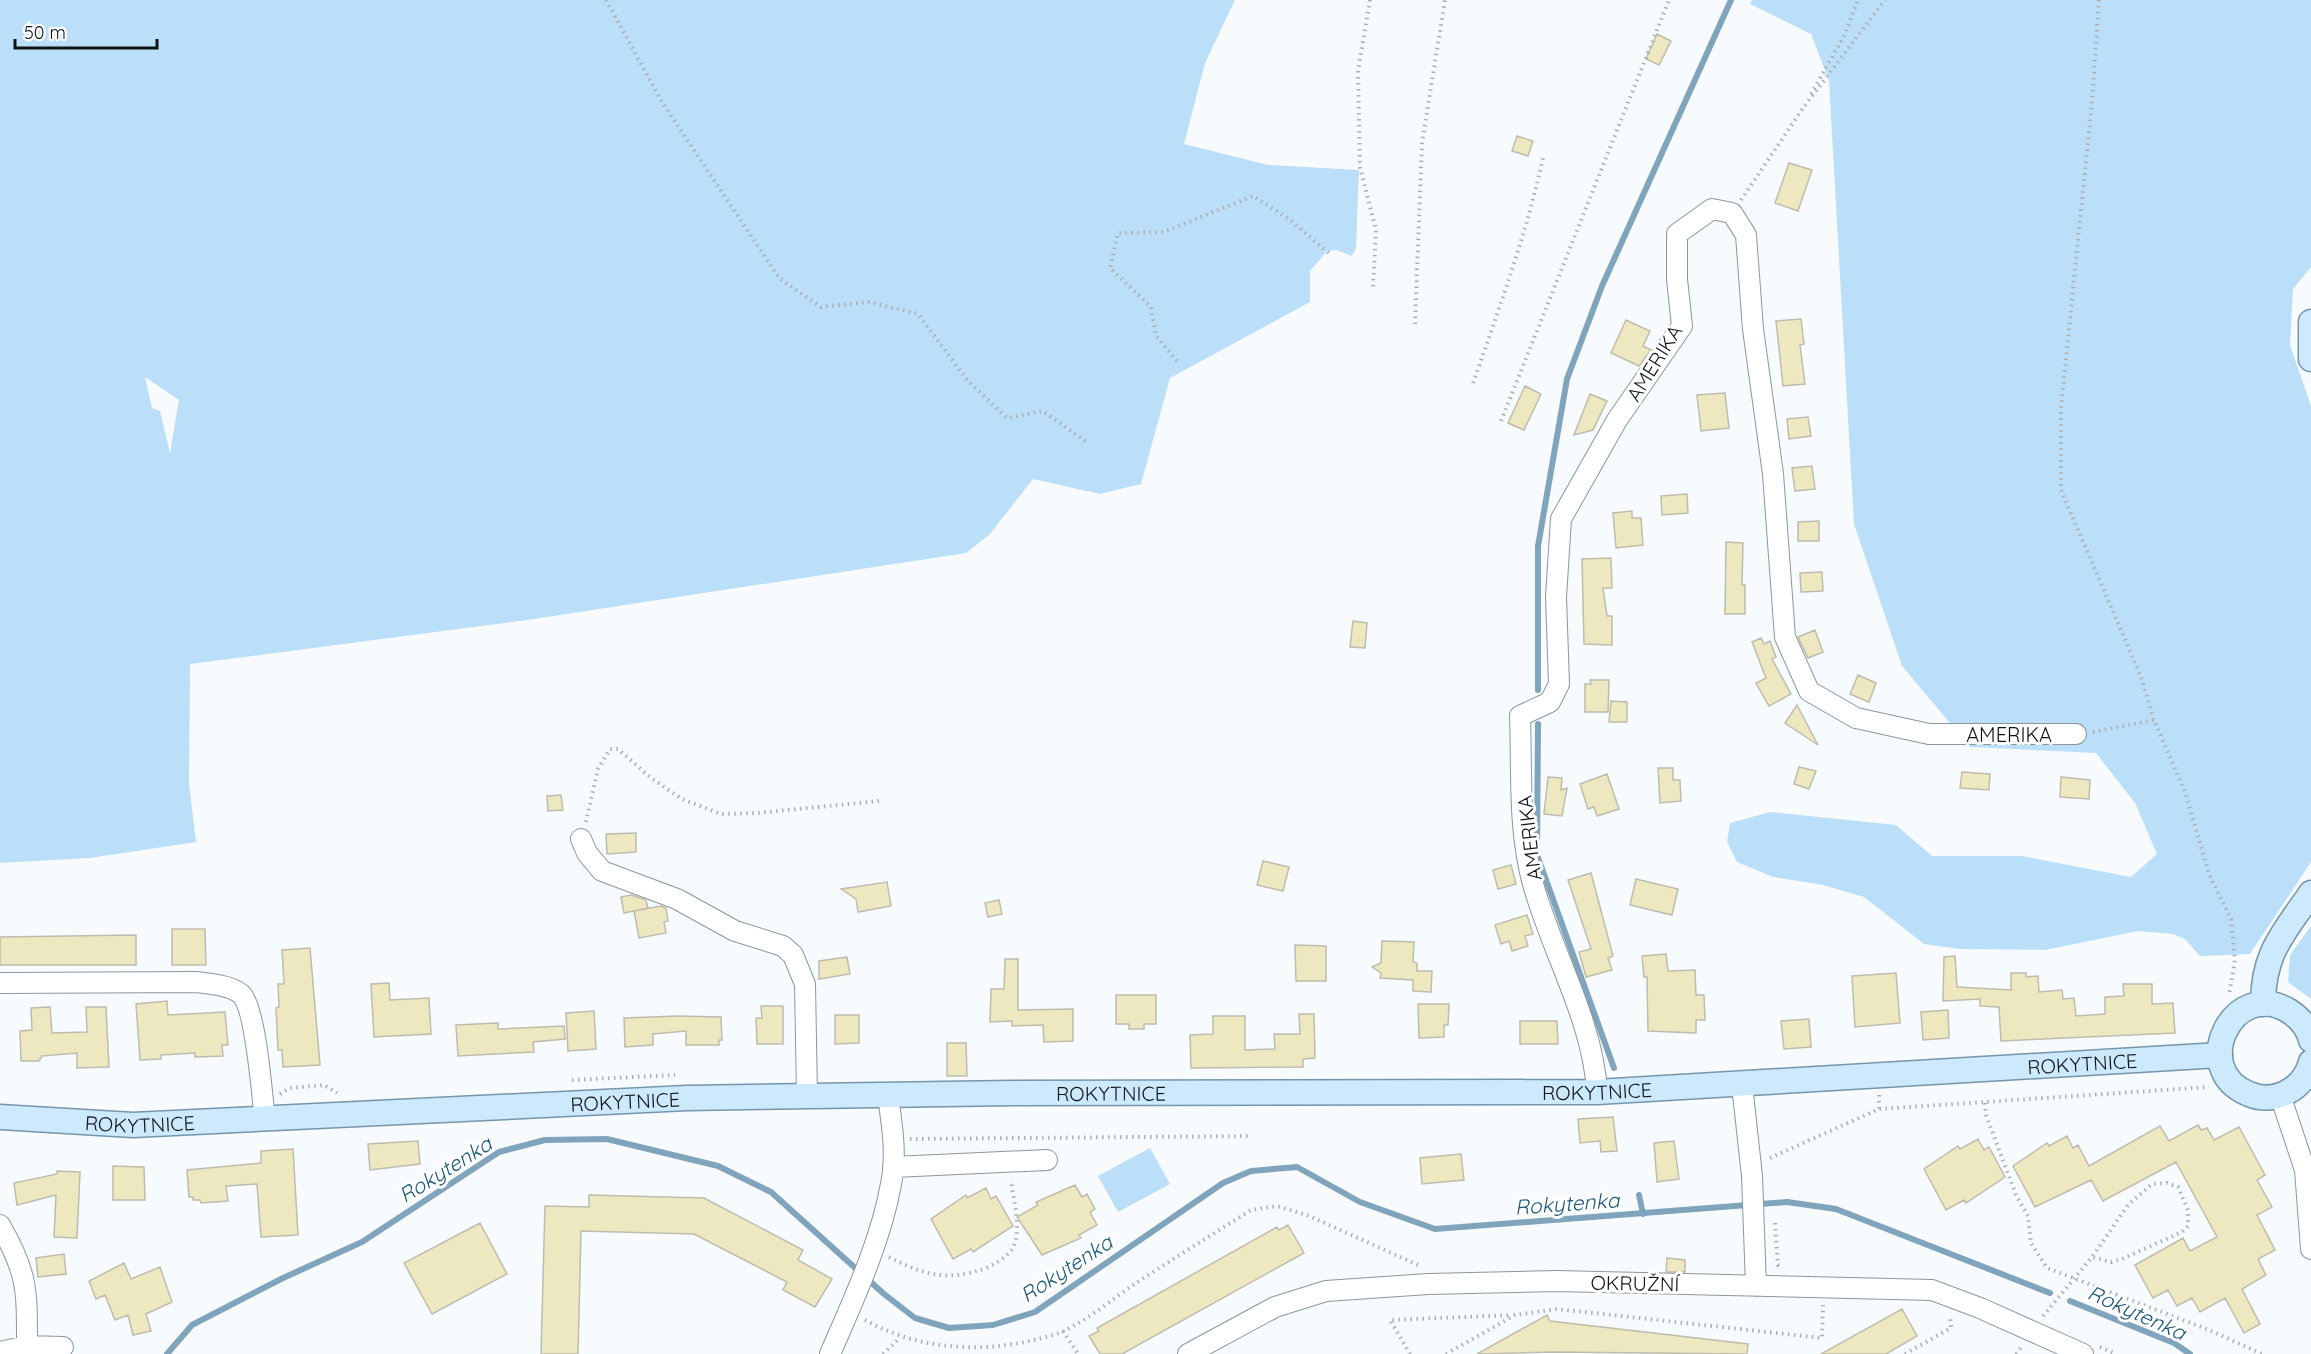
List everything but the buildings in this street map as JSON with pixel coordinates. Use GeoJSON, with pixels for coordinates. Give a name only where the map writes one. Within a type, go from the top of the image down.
{"type":"FeatureCollection","features":[{"type":"Feature","properties":{"kind":"main road"},"geometry":{"type":"LineString","coordinates":[[2311,322],[2311,360]]}},
{"type":"Feature","properties":{"kind":"main road"},"geometry":{"type":"LineString","coordinates":[[2263,1004],[2264,977],[2271,950],[2311,893]]}},
{"type":"Feature","properties":{"kind":"main road"},"geometry":{"type":"LineString","coordinates":[[2311,1040],[2304,1024],[2296,1015],[2281,1007],[2263,1004],[2248,1008],[2231,1020],[2221,1041],[2220,1055],[2225,1073],[2239,1089],[2259,1097],[2280,1095],[2298,1085],[2311,1062]]}},
{"type":"Feature","properties":{"kind":"main road","name":"ROKYTNICE"},"geometry":{"type":"LineString","coordinates":[[0,1117],[133,1125],[687,1098],[1013,1093],[1597,1092],[2220,1055]]}},
{"type":"Feature","properties":{"kind":"street","name":"AMERIKA"},"geometry":{"type":"LineString","coordinates":[[1597,1092],[1593,1058],[1533,885],[1526,855],[1520,716],[1550,702],[1559,684],[1556,597],[1561,519],[1617,420],[1682,326],[1677,279],[1677,234],[1712,209],[1732,213],[1746,235],[1753,329],[1773,474],[1785,637],[1809,691],[1856,718],[1929,734],[2076,734]]}},
{"type":"Feature","properties":{"kind":"street"},"geometry":{"type":"LineString","coordinates":[[582,839],[587,853],[602,871],[677,899],[735,931],[783,945],[793,955],[805,984],[807,1096]]}},
{"type":"Feature","properties":{"kind":"street"},"geometry":{"type":"LineString","coordinates":[[0,983],[196,982],[217,985],[238,992],[250,1009],[265,1120]]}},
{"type":"Feature","properties":{"kind":"street"},"geometry":{"type":"LineString","coordinates":[[1742,1084],[1752,1176],[1756,1286]]}},
{"type":"Feature","properties":{"kind":"street"},"geometry":{"type":"LineString","coordinates":[[2280,1095],[2305,1170],[2311,1249]]}},
{"type":"Feature","properties":{"kind":"street"},"geometry":{"type":"LineString","coordinates":[[830,1354],[871,1252],[892,1184],[893,1139],[888,1096]]}},
{"type":"Feature","properties":{"kind":"street"},"geometry":{"type":"LineString","coordinates":[[893,1167],[1047,1160]]}},
{"type":"Feature","properties":{"kind":"street"},"geometry":{"type":"LineString","coordinates":[[0,1225],[16,1253],[26,1282],[27,1346]]}},
{"type":"Feature","properties":{"kind":"street","name":"OKRUŽNÍ"},"geometry":{"type":"LineString","coordinates":[[1188,1354],[1275,1307],[1326,1291],[1428,1284],[1557,1281],[1932,1290],[1980,1308],[2083,1354]]}},
{"type":"Feature","properties":{"kind":"street"},"geometry":{"type":"LineString","coordinates":[[0,1352],[27,1346],[63,1347]]}},
{"type":"Feature","properties":{"kind":"path"},"geometry":{"type":"LineString","coordinates":[[606,0],[662,102],[779,278],[821,307],[869,302],[918,314],[968,381],[1007,418],[1043,411],[1089,444]]}},
{"type":"Feature","properties":{"kind":"path"},"geometry":{"type":"LineString","coordinates":[[1370,0],[1358,71],[1360,167],[1376,230],[1373,288]]}},
{"type":"Feature","properties":{"kind":"path"},"geometry":{"type":"LineString","coordinates":[[1415,324],[1422,143],[1445,0]]}},
{"type":"Feature","properties":{"kind":"path"},"geometry":{"type":"LineString","coordinates":[[1501,421],[1669,0]]}},
{"type":"Feature","properties":{"kind":"path"},"geometry":{"type":"LineString","coordinates":[[1803,108],[1843,38],[1858,0]]}},
{"type":"Feature","properties":{"kind":"path"},"geometry":{"type":"LineString","coordinates":[[1732,213],[1803,108],[1885,0]]}},
{"type":"Feature","properties":{"kind":"path"},"geometry":{"type":"LineString","coordinates":[[2099,0],[2092,102],[2061,408],[2061,490],[2141,677],[2154,720],[2185,792],[2209,874],[2231,919],[2235,960],[2231,992]]}},
{"type":"Feature","properties":{"kind":"path"},"geometry":{"type":"LineString","coordinates":[[1473,383],[1521,239],[1543,158]]}},
{"type":"Feature","properties":{"kind":"path"},"geometry":{"type":"LineString","coordinates":[[1177,361],[1156,336],[1151,307],[1110,268],[1118,233],[1164,232],[1252,196],[1289,219],[1331,255]]}},
{"type":"Feature","properties":{"kind":"path"},"geometry":{"type":"LineString","coordinates":[[2076,734],[2117,729],[2154,720]]}},
{"type":"Feature","properties":{"kind":"path"},"geometry":{"type":"LineString","coordinates":[[582,839],[598,770],[610,749],[618,749],[651,778],[682,799],[720,814],[757,813],[879,801]]}},
{"type":"Feature","properties":{"kind":"path"},"geometry":{"type":"LineString","coordinates":[[1770,1157],[1879,1109],[2209,1087],[2221,1089]]}},
{"type":"Feature","properties":{"kind":"path"},"geometry":{"type":"LineString","coordinates":[[1985,1103],[1986,1115],[2016,1195],[2028,1216],[2031,1243],[2047,1268],[2210,1330],[2262,1354]]}},
{"type":"Feature","properties":{"kind":"path"},"geometry":{"type":"LineString","coordinates":[[893,1139],[1251,1136]]}},
{"type":"Feature","properties":{"kind":"path"},"geometry":{"type":"LineString","coordinates":[[871,1252],[915,1270],[942,1276],[964,1276],[995,1264],[1012,1249],[1016,1228],[1009,1162]]}},
{"type":"Feature","properties":{"kind":"path"},"geometry":{"type":"LineString","coordinates":[[2047,1311],[2092,1257],[2128,1205],[2152,1184],[2167,1183],[2178,1187],[2188,1210],[2188,1226],[2182,1232],[2122,1259],[2111,1262],[2092,1257]]}},
{"type":"Feature","properties":{"kind":"path"},"geometry":{"type":"LineString","coordinates":[[851,1304],[900,1338],[927,1346],[970,1352],[1020,1347],[1063,1331],[1251,1210],[1277,1206],[1306,1215],[1423,1267],[1428,1284]]}},
{"type":"Feature","properties":{"kind":"path"},"geometry":{"type":"LineString","coordinates":[[1410,1354],[1390,1320],[1515,1315],[1557,1309],[1822,1338],[1823,1289]]}},
{"type":"Feature","properties":{"kind":"path"},"geometry":{"type":"LineString","coordinates":[[1905,1354],[1951,1328],[1949,1312]]}},
{"type":"Feature","properties":{"kind":"path"},"geometry":{"type":"LineString","coordinates":[[1446,1354],[1515,1315]]}},
{"type":"Feature","properties":{"kind":"path"},"geometry":{"type":"LineString","coordinates":[[1063,1331],[1078,1354]]}},
{"type":"Feature","properties":{"kind":"path"},"geometry":{"type":"LineString","coordinates":[[883,1354],[900,1338]]}},
{"type":"Feature","properties":{"kind":"shaded area"},"geometry":{"type":"Polygon","coordinates":[[[0,0],[1235,0],[1205,63],[1184,144],[1268,165],[1359,170],[1356,248],[1352,256],[1336,250],[1327,251],[1310,271],[1310,302],[1170,378],[1141,484],[1100,494],[1033,479],[990,534],[966,553],[527,620],[190,664],[189,783],[196,842],[90,858],[0,863],[0,0]],[[145,377],[152,408],[160,411],[170,453],[179,400],[145,377]]]}},
{"type":"Feature","properties":{"kind":"shaded area"},"geometry":{"type":"Polygon","coordinates":[[[1752,0],[2311,0],[2311,267],[2293,289],[2290,345],[2311,406],[2311,862],[2250,954],[2200,956],[2185,939],[2173,934],[2138,931],[2045,950],[1960,949],[1924,944],[1864,897],[1823,885],[1773,877],[1737,862],[1727,842],[1730,823],[1770,812],[1896,825],[1932,856],[2022,856],[2131,877],[2157,854],[2135,803],[2096,753],[1970,747],[1902,666],[1854,524],[1829,81],[1811,34],[1750,4],[1752,0]]]}},
{"type":"Feature","properties":{"kind":"shaded area"},"geometry":{"type":"Polygon","coordinates":[[[2311,926],[2311,999],[2288,982],[2290,955],[2311,926]]]}},
{"type":"Feature","properties":{"kind":"shaded area"},"geometry":{"type":"Polygon","coordinates":[[[1150,1148],[1170,1184],[1118,1212],[1098,1176],[1150,1148]]]}},
{"type":"Feature","properties":{"kind":"waterway"},"geometry":{"type":"LineString","coordinates":[[1538,690],[1538,546],[1567,379],[1602,286],[1731,0]]}},
{"type":"Feature","properties":{"kind":"waterway"},"geometry":{"type":"LineString","coordinates":[[1538,724],[1537,855],[1614,1068]]}},
{"type":"Feature","properties":{"kind":"waterway","name":"Rokytenka"},"geometry":{"type":"LineString","coordinates":[[167,1354],[192,1325],[283,1278],[362,1242],[499,1152],[545,1140],[607,1139],[718,1166],[771,1192],[884,1294],[915,1318],[949,1328],[993,1325],[1035,1312],[1223,1183],[1251,1171],[1297,1167],[1360,1202],[1435,1229],[1787,1202],[1836,1209],[2050,1293]]}},
{"type":"Feature","properties":{"kind":"waterway"},"geometry":{"type":"LineString","coordinates":[[1639,1195],[1643,1214]]}},
{"type":"Feature","properties":{"kind":"waterway","name":"Rokytenka"},"geometry":{"type":"LineString","coordinates":[[2070,1301],[2174,1343],[2190,1354]]}}]}
